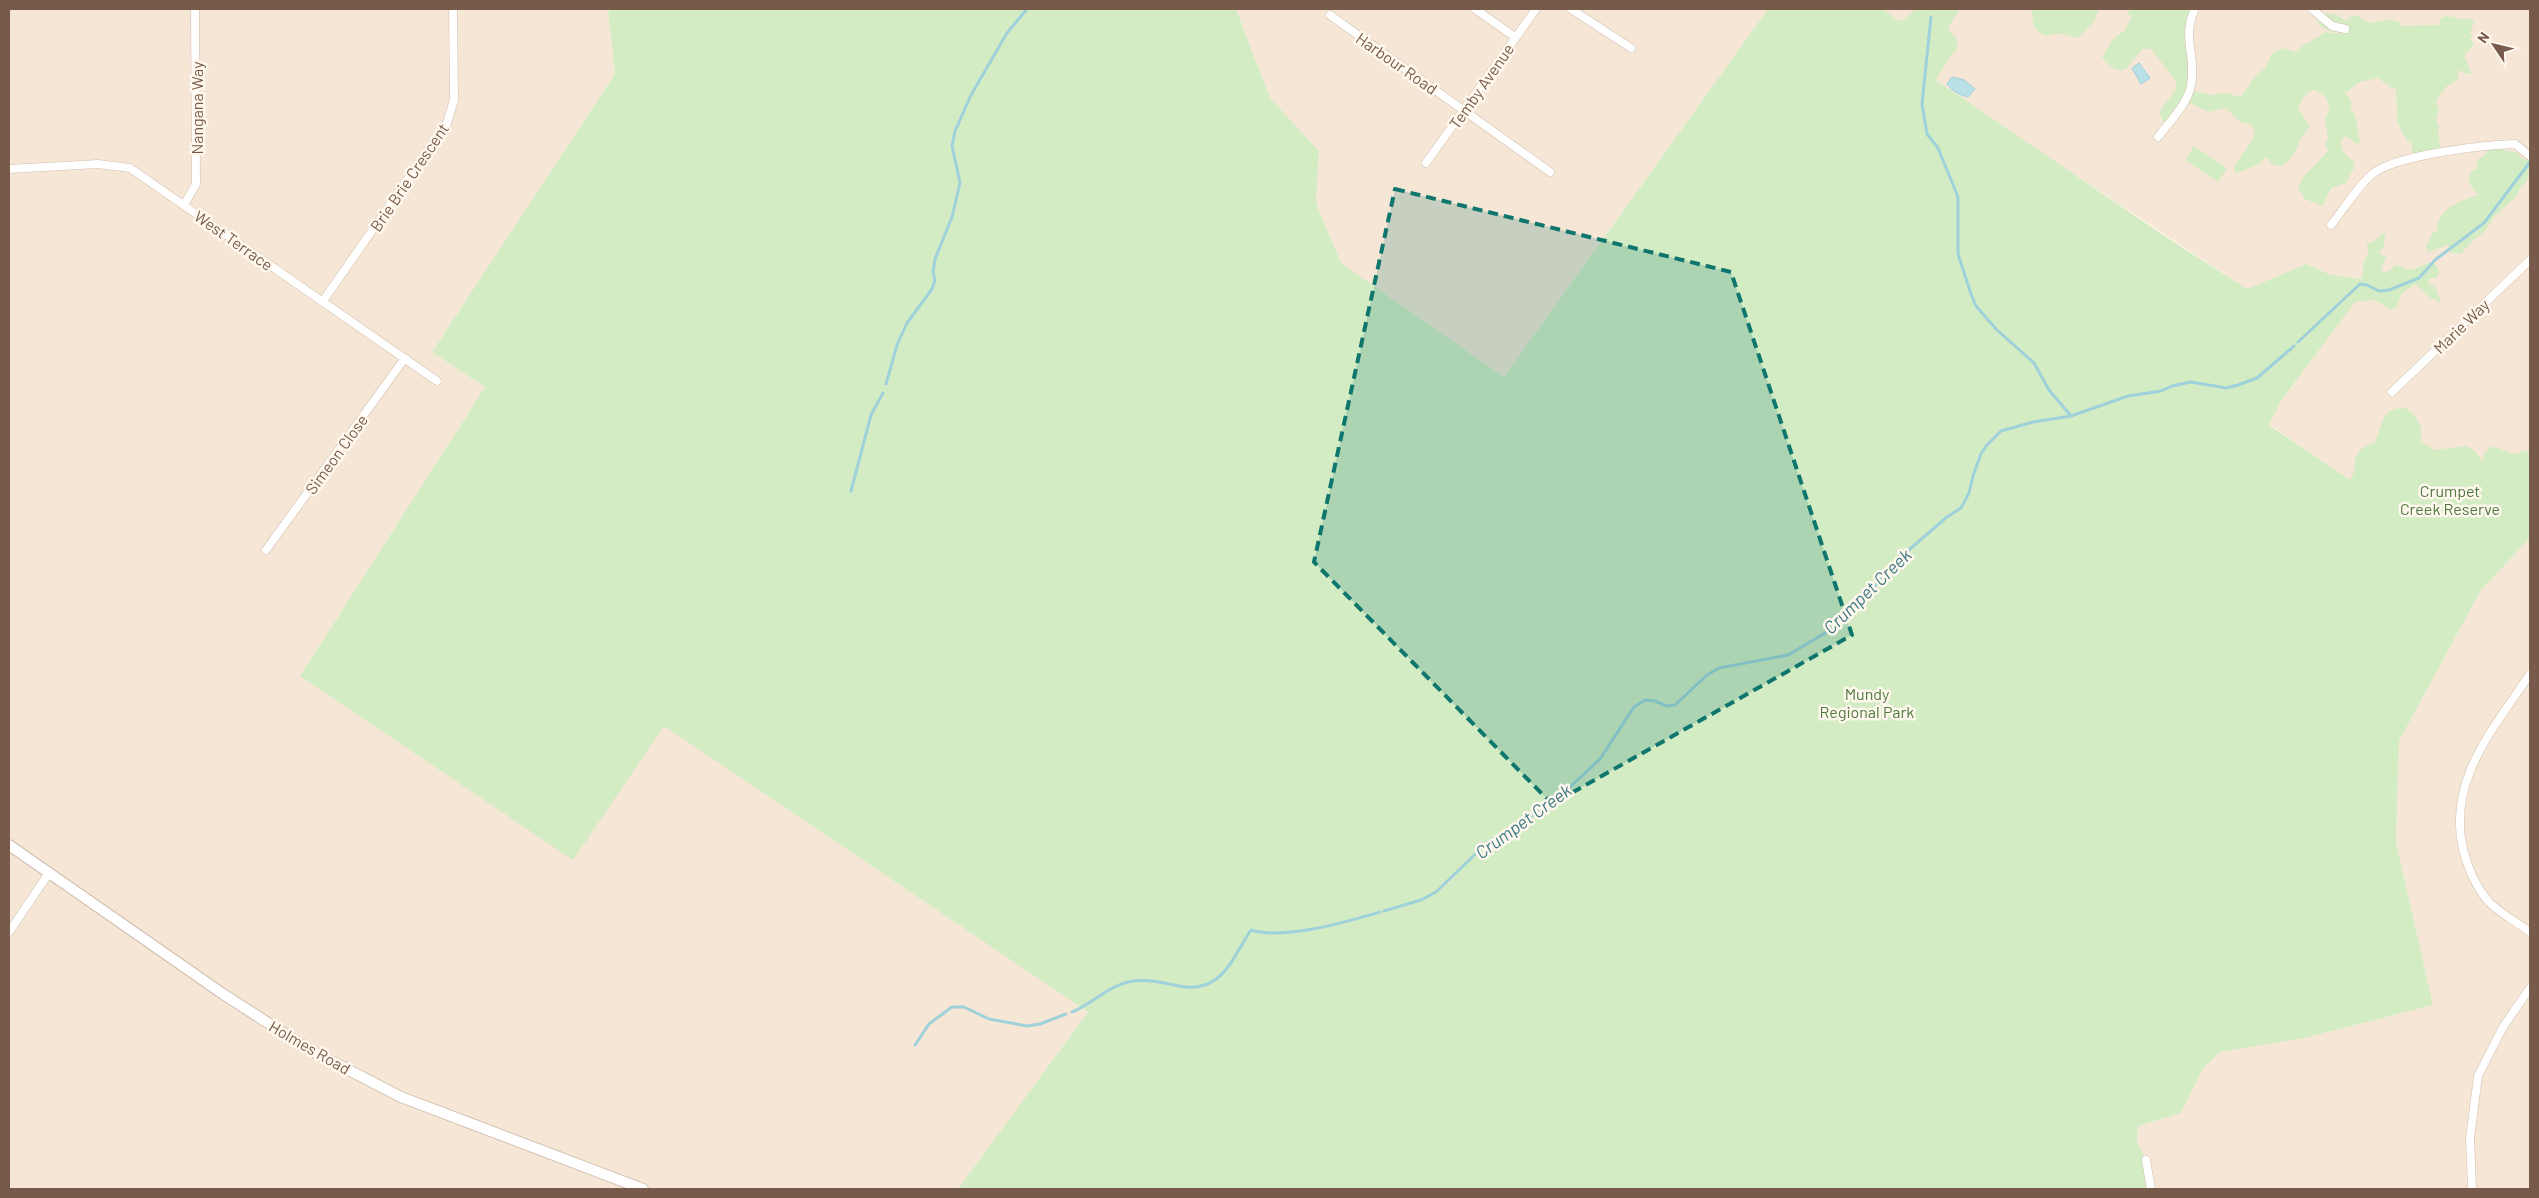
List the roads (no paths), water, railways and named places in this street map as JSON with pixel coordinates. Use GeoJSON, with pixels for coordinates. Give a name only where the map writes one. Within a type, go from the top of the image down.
{"type":"FeatureCollection","features":[{"type":"Feature","properties":{"kind":"street","name":"Nangana Way"},"geometry":{"type":"LineString","coordinates":[[184,205],[196,184],[195,9]]}},
{"type":"Feature","properties":{"kind":"street","name":"Brie Brie Crescent"},"geometry":{"type":"LineString","coordinates":[[323,301],[448,124],[454,100],[453,9]]}},
{"type":"Feature","properties":{"kind":"street"},"geometry":{"type":"LineString","coordinates":[[1475,9],[1515,37]]}},
{"type":"Feature","properties":{"kind":"street","name":"Temby Avenue"},"geometry":{"type":"LineString","coordinates":[[1426,163],[1536,9]]}},
{"type":"Feature","properties":{"kind":"street"},"geometry":{"type":"LineString","coordinates":[[1571,9],[1631,48]]}},
{"type":"Feature","properties":{"kind":"street"},"geometry":{"type":"LineString","coordinates":[[2158,137],[2191,88],[2192,64],[2188,30],[2195,9]]}},
{"type":"Feature","properties":{"kind":"street"},"geometry":{"type":"LineString","coordinates":[[2312,9],[2332,26],[2345,29]]}},
{"type":"Feature","properties":{"kind":"street","name":"Harbour Road"},"geometry":{"type":"LineString","coordinates":[[1330,15],[1550,172]]}},
{"type":"Feature","properties":{"kind":"street"},"geometry":{"type":"LineString","coordinates":[[2331,225],[2371,175],[2401,162],[2473,146],[2516,144],[2530,156]]}},
{"type":"Feature","properties":{"kind":"street","name":"West Terrace"},"geometry":{"type":"LineString","coordinates":[[9,169],[98,164],[130,168],[437,381]]}},
{"type":"Feature","properties":{"kind":"street","name":"Marie Way"},"geometry":{"type":"LineString","coordinates":[[2392,392],[2530,260]]}},
{"type":"Feature","properties":{"kind":"street","name":"Simeon Close"},"geometry":{"type":"LineString","coordinates":[[266,550],[405,358]]}},
{"type":"Feature","properties":{"kind":"street"},"geometry":{"type":"LineString","coordinates":[[2530,674],[2484,743],[2466,777],[2459,810],[2461,838],[2467,864],[2476,882],[2490,904],[2530,932]]}},
{"type":"Feature","properties":{"kind":"street","name":"Holmes Road"},"geometry":{"type":"LineString","coordinates":[[9,845],[223,994],[310,1050],[401,1097],[642,1189]]}},
{"type":"Feature","properties":{"kind":"street"},"geometry":{"type":"LineString","coordinates":[[9,932],[49,873]]}},
{"type":"Feature","properties":{"kind":"street"},"geometry":{"type":"LineString","coordinates":[[2472,1189],[2470,1138],[2478,1076],[2503,1027],[2530,988]]}},
{"type":"Feature","properties":{"kind":"street"},"geometry":{"type":"LineString","coordinates":[[2146,1160],[2151,1189]]}},
{"type":"Feature","properties":{"kind":"water"},"geometry":{"type":"Polygon","coordinates":[[[2139,63],[2150,78],[2141,84],[2132,68],[2139,63]]]}},
{"type":"Feature","properties":{"kind":"water"},"geometry":{"type":"Polygon","coordinates":[[[1952,77],[1964,80],[1975,89],[1968,97],[1959,94],[1947,84],[1952,77]]]}},
{"type":"Feature","properties":{"kind":"waterway"},"geometry":{"type":"LineString","coordinates":[[886,384],[897,345],[907,323],[932,289],[935,280],[933,272],[935,259],[952,217],[960,183],[952,146],[955,131],[971,95],[1007,33],[1027,9]]}},
{"type":"Feature","properties":{"kind":"waterway"},"geometry":{"type":"LineString","coordinates":[[1931,17],[1922,104],[1927,134],[1938,148],[1958,197],[1958,254],[1971,294],[1976,306],[1997,330],[2034,363],[2049,390],[2071,416]]}},
{"type":"Feature","properties":{"kind":"waterway","name":"Crumpet Creek"},"geometry":{"type":"LineString","coordinates":[[2298,342],[2360,284],[2379,291],[2389,290],[2419,278],[2435,260],[2484,223],[2530,162]]}},
{"type":"Feature","properties":{"kind":"waterway","name":"Crumpet Creek"},"geometry":{"type":"LineString","coordinates":[[1982,452],[2001,431],[2033,422],[2071,416],[2128,396],[2161,391],[2172,386],[2191,382],[2226,388],[2238,385],[2257,378],[2294,346]]}},
{"type":"Feature","properties":{"kind":"waterway"},"geometry":{"type":"LineString","coordinates":[[851,491],[871,415],[883,393]]}},
{"type":"Feature","properties":{"kind":"waterway","name":"Crumpet Creek"},"geometry":{"type":"LineString","coordinates":[[1384,911],[1421,900],[1436,892],[1488,842],[1553,803],[1600,759],[1634,707],[1645,700],[1655,701],[1667,706],[1675,705],[1707,675],[1719,668],[1788,655],[1832,629],[1903,555],[1947,517],[1961,508],[1969,493],[1981,454]]}},
{"type":"Feature","properties":{"kind":"waterway","name":"Crumpet Creek"},"geometry":{"type":"LineString","coordinates":[[1072,1012],[1117,986],[1133,981],[1151,981],[1194,987],[1206,985],[1224,972],[1251,930],[1265,933],[1281,933],[1316,929],[1380,912]]}},
{"type":"Feature","properties":{"kind":"waterway","name":"Crumpet Creek"},"geometry":{"type":"LineString","coordinates":[[915,1045],[929,1024],[952,1007],[964,1007],[989,1019],[1027,1026],[1040,1024],[1066,1014]]}},
{"type":"Feature","properties":{"kind":"park label","name":"Crumpet Creek Reserve"},"geometry":{"type":"Point","coordinates":[2450,499]}},
{"type":"Feature","properties":{"kind":"park label","name":"Mundy Regional Park"},"geometry":{"type":"Point","coordinates":[1867,702]}}]}
